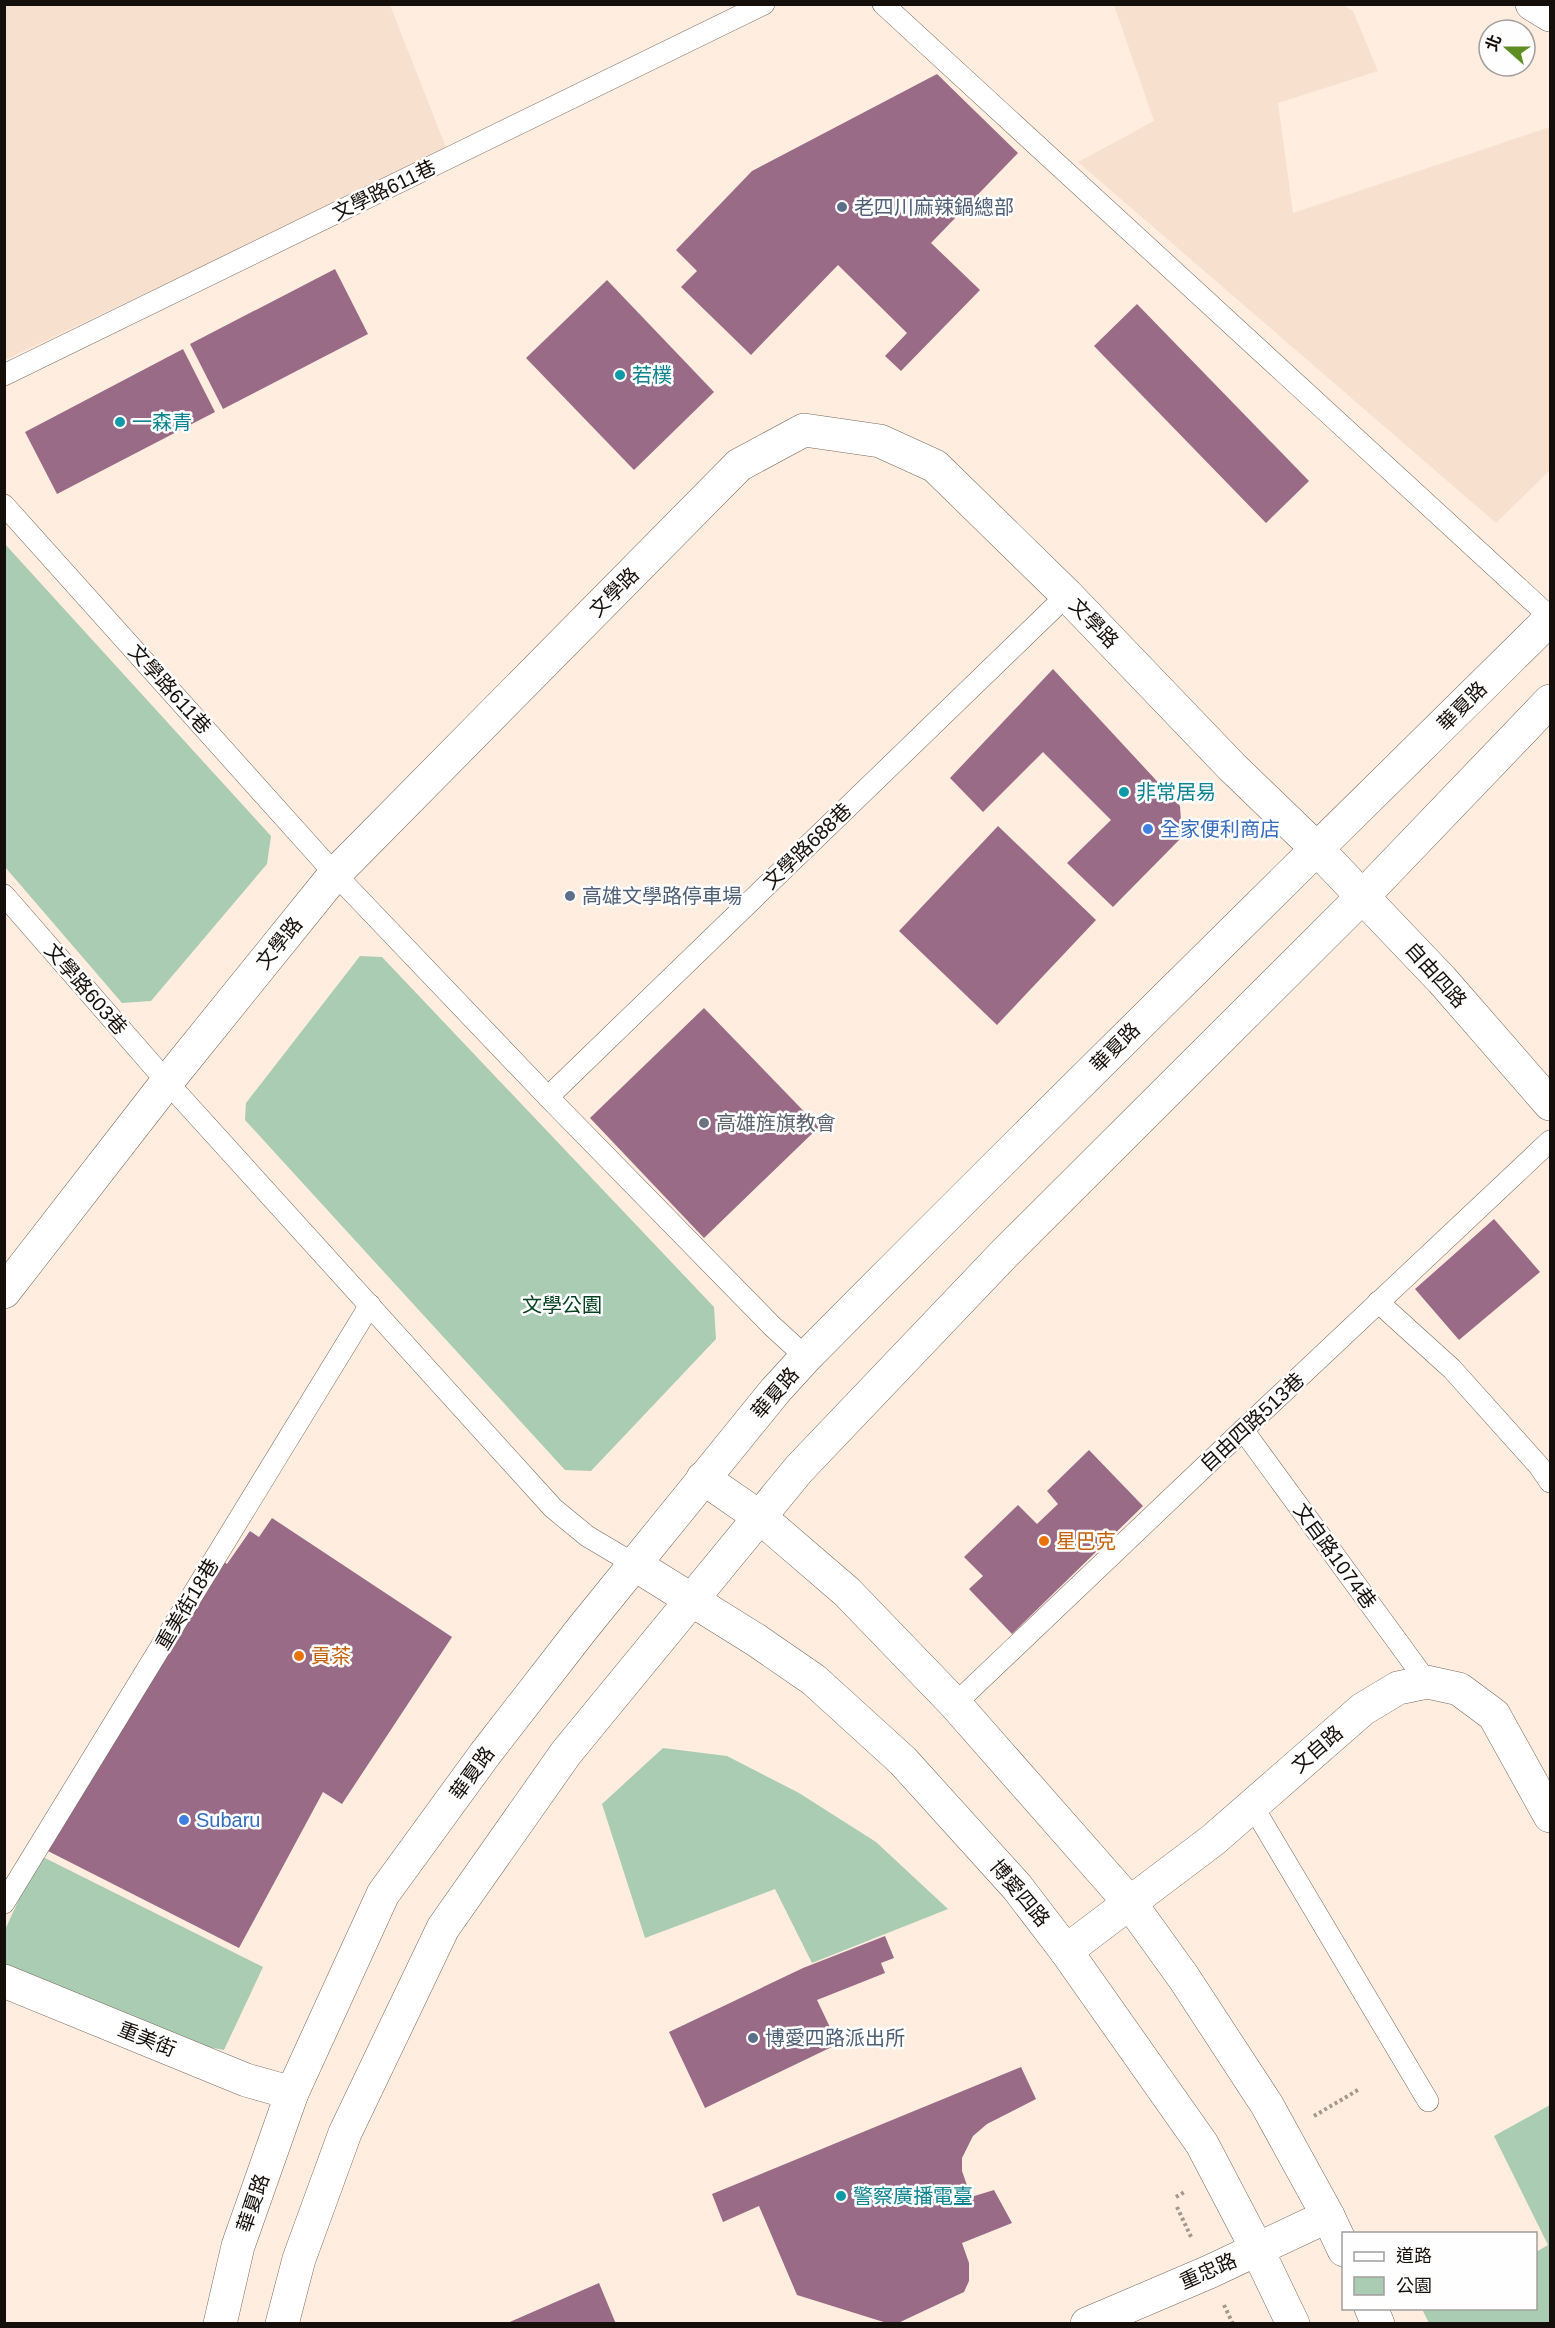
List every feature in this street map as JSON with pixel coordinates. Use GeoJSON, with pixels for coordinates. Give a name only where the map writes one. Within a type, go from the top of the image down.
{"type":"FeatureCollection","features":[{"type":"Feature","properties":{"kind":"street"},"geometry":{"type":"LineString","coordinates":[[1532,4],[1551,15]]}},
{"type":"Feature","properties":{"kind":"street","name":"文學路"},"geometry":{"type":"LineString","coordinates":[[4,1292],[167,1082],[335,874],[740,465],[804,430],[880,441],[935,466],[1066,595],[1232,767],[1317,849]]}},
{"type":"Feature","properties":{"kind":"street","name":"華夏路"},"geometry":{"type":"LineString","coordinates":[[220,2324],[238,2246],[292,2092],[383,1894],[485,1754],[774,1391],[1239,923],[1551,618]]}},
{"type":"Feature","properties":{"kind":"street"},"geometry":{"type":"LineString","coordinates":[[282,2324],[299,2259],[345,2133],[443,1928],[566,1754],[799,1469],[1004,1254],[1363,896],[1551,701]]}},
{"type":"Feature","properties":{"kind":"street","name":"自由四路"},"geometry":{"type":"LineString","coordinates":[[1317,849],[1442,980],[1551,1104]]}},
{"type":"Feature","properties":{"kind":"street"},"geometry":{"type":"LineString","coordinates":[[703,1478],[761,1518],[847,1592],[955,1704],[1130,1903],[1184,1978],[1267,2105],[1342,2246]]}},
{"type":"Feature","properties":{"kind":"street","name":"博愛四路"},"geometry":{"type":"LineString","coordinates":[[634,1564],[756,1640],[814,1680],[903,1761],[1017,1887],[1066,1951],[1202,2144],[1293,2324]]}},
{"type":"Feature","properties":{"kind":"street","name":"文自路"},"geometry":{"type":"LineString","coordinates":[[1066,1951],[1214,1840],[1363,1708],[1398,1688],[1427,1682],[1459,1689],[1494,1715],[1551,1816]]}},
{"type":"Feature","properties":{"kind":"street","name":"重美街"},"geometry":{"type":"LineString","coordinates":[[4,1981],[246,2080],[292,2092]]}},
{"type":"Feature","properties":{"kind":"street","name":"重忠路"},"geometry":{"type":"LineString","coordinates":[[1087,2324],[1209,2272],[1328,2216]]}},
{"type":"Feature","properties":{"kind":"street"},"geometry":{"type":"LineString","coordinates":[[1372,2310],[1378,2324]]}},
{"type":"Feature","properties":{"kind":"lane","name":"文學路611巷"},"geometry":{"type":"LineString","coordinates":[[4,375],[764,4]]}},
{"type":"Feature","properties":{"kind":"lane"},"geometry":{"type":"LineString","coordinates":[[883,4],[1551,618]]}},
{"type":"Feature","properties":{"kind":"lane","name":"文學路611巷"},"geometry":{"type":"LineString","coordinates":[[4,505],[335,874],[548,1097],[772,1326],[806,1357]]}},
{"type":"Feature","properties":{"kind":"lane","name":"文學路688巷"},"geometry":{"type":"LineString","coordinates":[[548,1097],[1066,595]]}},
{"type":"Feature","properties":{"kind":"lane","name":"文學路603巷"},"geometry":{"type":"LineString","coordinates":[[4,896],[167,1082],[553,1508],[587,1536],[634,1564]]}},
{"type":"Feature","properties":{"kind":"lane","name":"自由四路513巷"},"geometry":{"type":"LineString","coordinates":[[955,1704],[1551,1141]]}},
{"type":"Feature","properties":{"kind":"lane"},"geometry":{"type":"LineString","coordinates":[[1378,1302],[1452,1369],[1551,1482]]}},
{"type":"Feature","properties":{"kind":"lane","name":"重美街18巷"},"geometry":{"type":"LineString","coordinates":[[4,1904],[370,1305]]}},
{"type":"Feature","properties":{"kind":"lane","name":"文自路1074巷"},"geometry":{"type":"LineString","coordinates":[[1243,1430],[1427,1682]]}},
{"type":"Feature","properties":{"kind":"lane"},"geometry":{"type":"LineString","coordinates":[[1252,1805],[1428,2101]]}},
{"type":"Feature","properties":{"kind":"shaded area"},"geometry":{"type":"Polygon","coordinates":[[[5,5],[390,5],[447,150],[5,360],[5,5]]]}},
{"type":"Feature","properties":{"kind":"shaded area"},"geometry":{"type":"Polygon","coordinates":[[[1114,5],[1343,5],[1353,11],[1378,71],[1278,103],[1293,213],[1550,127],[1550,470],[1496,523],[1078,162],[1154,121],[1114,5]]]}},
{"type":"Feature","properties":{"kind":"green space"},"geometry":{"type":"Polygon","coordinates":[[[4,543],[271,836],[267,864],[151,1001],[122,1003],[5,867],[4,543]]]}},
{"type":"Feature","properties":{"kind":"green space","name":"文學公園"},"geometry":{"type":"Polygon","coordinates":[[[360,956],[382,957],[714,1307],[716,1339],[591,1471],[565,1470],[245,1120],[246,1103],[360,956]]]}},
{"type":"Feature","properties":{"kind":"green space"},"geometry":{"type":"Polygon","coordinates":[[[663,1748],[727,1756],[799,1793],[876,1842],[948,1909],[812,1963],[775,1889],[645,1938],[602,1804],[663,1748]]]}},
{"type":"Feature","properties":{"kind":"green space"},"geometry":{"type":"Polygon","coordinates":[[[39,1855],[263,1967],[224,2050],[203,2046],[5,1968],[5,1930],[39,1855]]]}},
{"type":"Feature","properties":{"kind":"green space"},"geometry":{"type":"Polygon","coordinates":[[[1550,2105],[1550,2323],[1429,2323],[1423,2311],[1425,2310],[1537,2310],[1537,2251],[1548,2245],[1494,2136],[1550,2105]]]}},
{"type":"Feature","properties":{"kind":"building","name":"老四川麻辣鍋總部"},"geometry":{"type":"Polygon","coordinates":[[[937,74],[1018,153],[931,243],[980,290],[901,371],[885,356],[907,333],[838,265],[751,355],[681,287],[697,271],[676,250],[752,171],[937,74]]]}},
{"type":"Feature","properties":{"kind":"building","name":"一森青"},"geometry":{"type":"Polygon","coordinates":[[[335,269],[368,334],[223,409],[190,344],[335,269]]]}},
{"type":"Feature","properties":{"kind":"building","name":"若樸"},"geometry":{"type":"Polygon","coordinates":[[[607,280],[714,392],[634,470],[526,358],[607,280]]]}},
{"type":"Feature","properties":{"kind":"building"},"geometry":{"type":"Polygon","coordinates":[[[1137,304],[1309,481],[1266,523],[1094,346],[1137,304]]]}},
{"type":"Feature","properties":{"kind":"building","name":"一森青"},"geometry":{"type":"Polygon","coordinates":[[[183,349],[215,412],[57,494],[25,432],[183,349]]]}},
{"type":"Feature","properties":{"kind":"building","name":"非常居易"},"geometry":{"type":"Polygon","coordinates":[[[1053,669],[1180,806],[1182,837],[1113,907],[1067,863],[1111,820],[1043,752],[983,812],[950,778],[1053,669]]]}},
{"type":"Feature","properties":{"kind":"building"},"geometry":{"type":"Polygon","coordinates":[[[998,826],[1096,920],[997,1025],[899,931],[998,826]]]}},
{"type":"Feature","properties":{"kind":"building","name":"高雄旌旗教會"},"geometry":{"type":"Polygon","coordinates":[[[704,1008],[819,1127],[704,1238],[590,1118],[704,1008]]]}},
{"type":"Feature","properties":{"kind":"building"},"geometry":{"type":"Polygon","coordinates":[[[1494,1219],[1540,1272],[1459,1340],[1415,1289],[1494,1219]]]}},
{"type":"Feature","properties":{"kind":"building","name":"星巴克"},"geometry":{"type":"Polygon","coordinates":[[[1089,1450],[1143,1506],[1012,1634],[969,1589],[983,1576],[964,1557],[1018,1505],[1037,1524],[1058,1504],[1047,1491],[1089,1450]]]}},
{"type":"Feature","properties":{"kind":"building"},"geometry":{"type":"Polygon","coordinates":[[[272,1518],[452,1637],[342,1804],[323,1792],[239,1948],[42,1848],[221,1560],[227,1564],[250,1531],[259,1537],[272,1518]]]}},
{"type":"Feature","properties":{"kind":"building","name":"博愛四路派出所"},"geometry":{"type":"Polygon","coordinates":[[[885,1936],[894,1958],[881,1963],[885,1973],[817,2000],[838,2044],[705,2108],[669,2032],[803,1968],[885,1936]]]}},
{"type":"Feature","properties":{"kind":"building","name":"警察廣播電臺"},"geometry":{"type":"Polygon","coordinates":[[[1021,2067],[1036,2099],[987,2124],[973,2136],[962,2158],[962,2171],[971,2197],[994,2190],[1012,2223],[962,2243],[969,2263],[969,2281],[964,2292],[896,2324],[890,2324],[797,2295],[759,2206],[723,2222],[712,2194],[1021,2067]]]}},
{"type":"Feature","properties":{"kind":"building"},"geometry":{"type":"Polygon","coordinates":[[[599,2283],[616,2324],[505,2324],[599,2283]]]}},
{"type":"Feature","properties":{"kind":"place","name":"老四川麻辣鍋總部"},"geometry":{"type":"Point","coordinates":[842,207]}},
{"type":"Feature","properties":{"kind":"place","name":"若樸"},"geometry":{"type":"Point","coordinates":[620,375]}},
{"type":"Feature","properties":{"kind":"place","name":"一森青"},"geometry":{"type":"Point","coordinates":[120,422]}},
{"type":"Feature","properties":{"kind":"place","name":"非常居易"},"geometry":{"type":"Point","coordinates":[1124,792]}},
{"type":"Feature","properties":{"kind":"place","name":"全家便利商店"},"geometry":{"type":"Point","coordinates":[1148,829]}},
{"type":"Feature","properties":{"kind":"place","name":"高雄文學路停車場"},"geometry":{"type":"Point","coordinates":[570,896]}},
{"type":"Feature","properties":{"kind":"place","name":"高雄旌旗教會"},"geometry":{"type":"Point","coordinates":[704,1123]}},
{"type":"Feature","properties":{"kind":"place","name":"星巴克"},"geometry":{"type":"Point","coordinates":[1044,1541]}},
{"type":"Feature","properties":{"kind":"place","name":"貢茶"},"geometry":{"type":"Point","coordinates":[299,1656]}},
{"type":"Feature","properties":{"kind":"place","name":"Subaru"},"geometry":{"type":"Point","coordinates":[184,1820]}},
{"type":"Feature","properties":{"kind":"place","name":"博愛四路派出所"},"geometry":{"type":"Point","coordinates":[753,2038]}},
{"type":"Feature","properties":{"kind":"place","name":"警察廣播電臺"},"geometry":{"type":"Point","coordinates":[841,2196]}}]}
